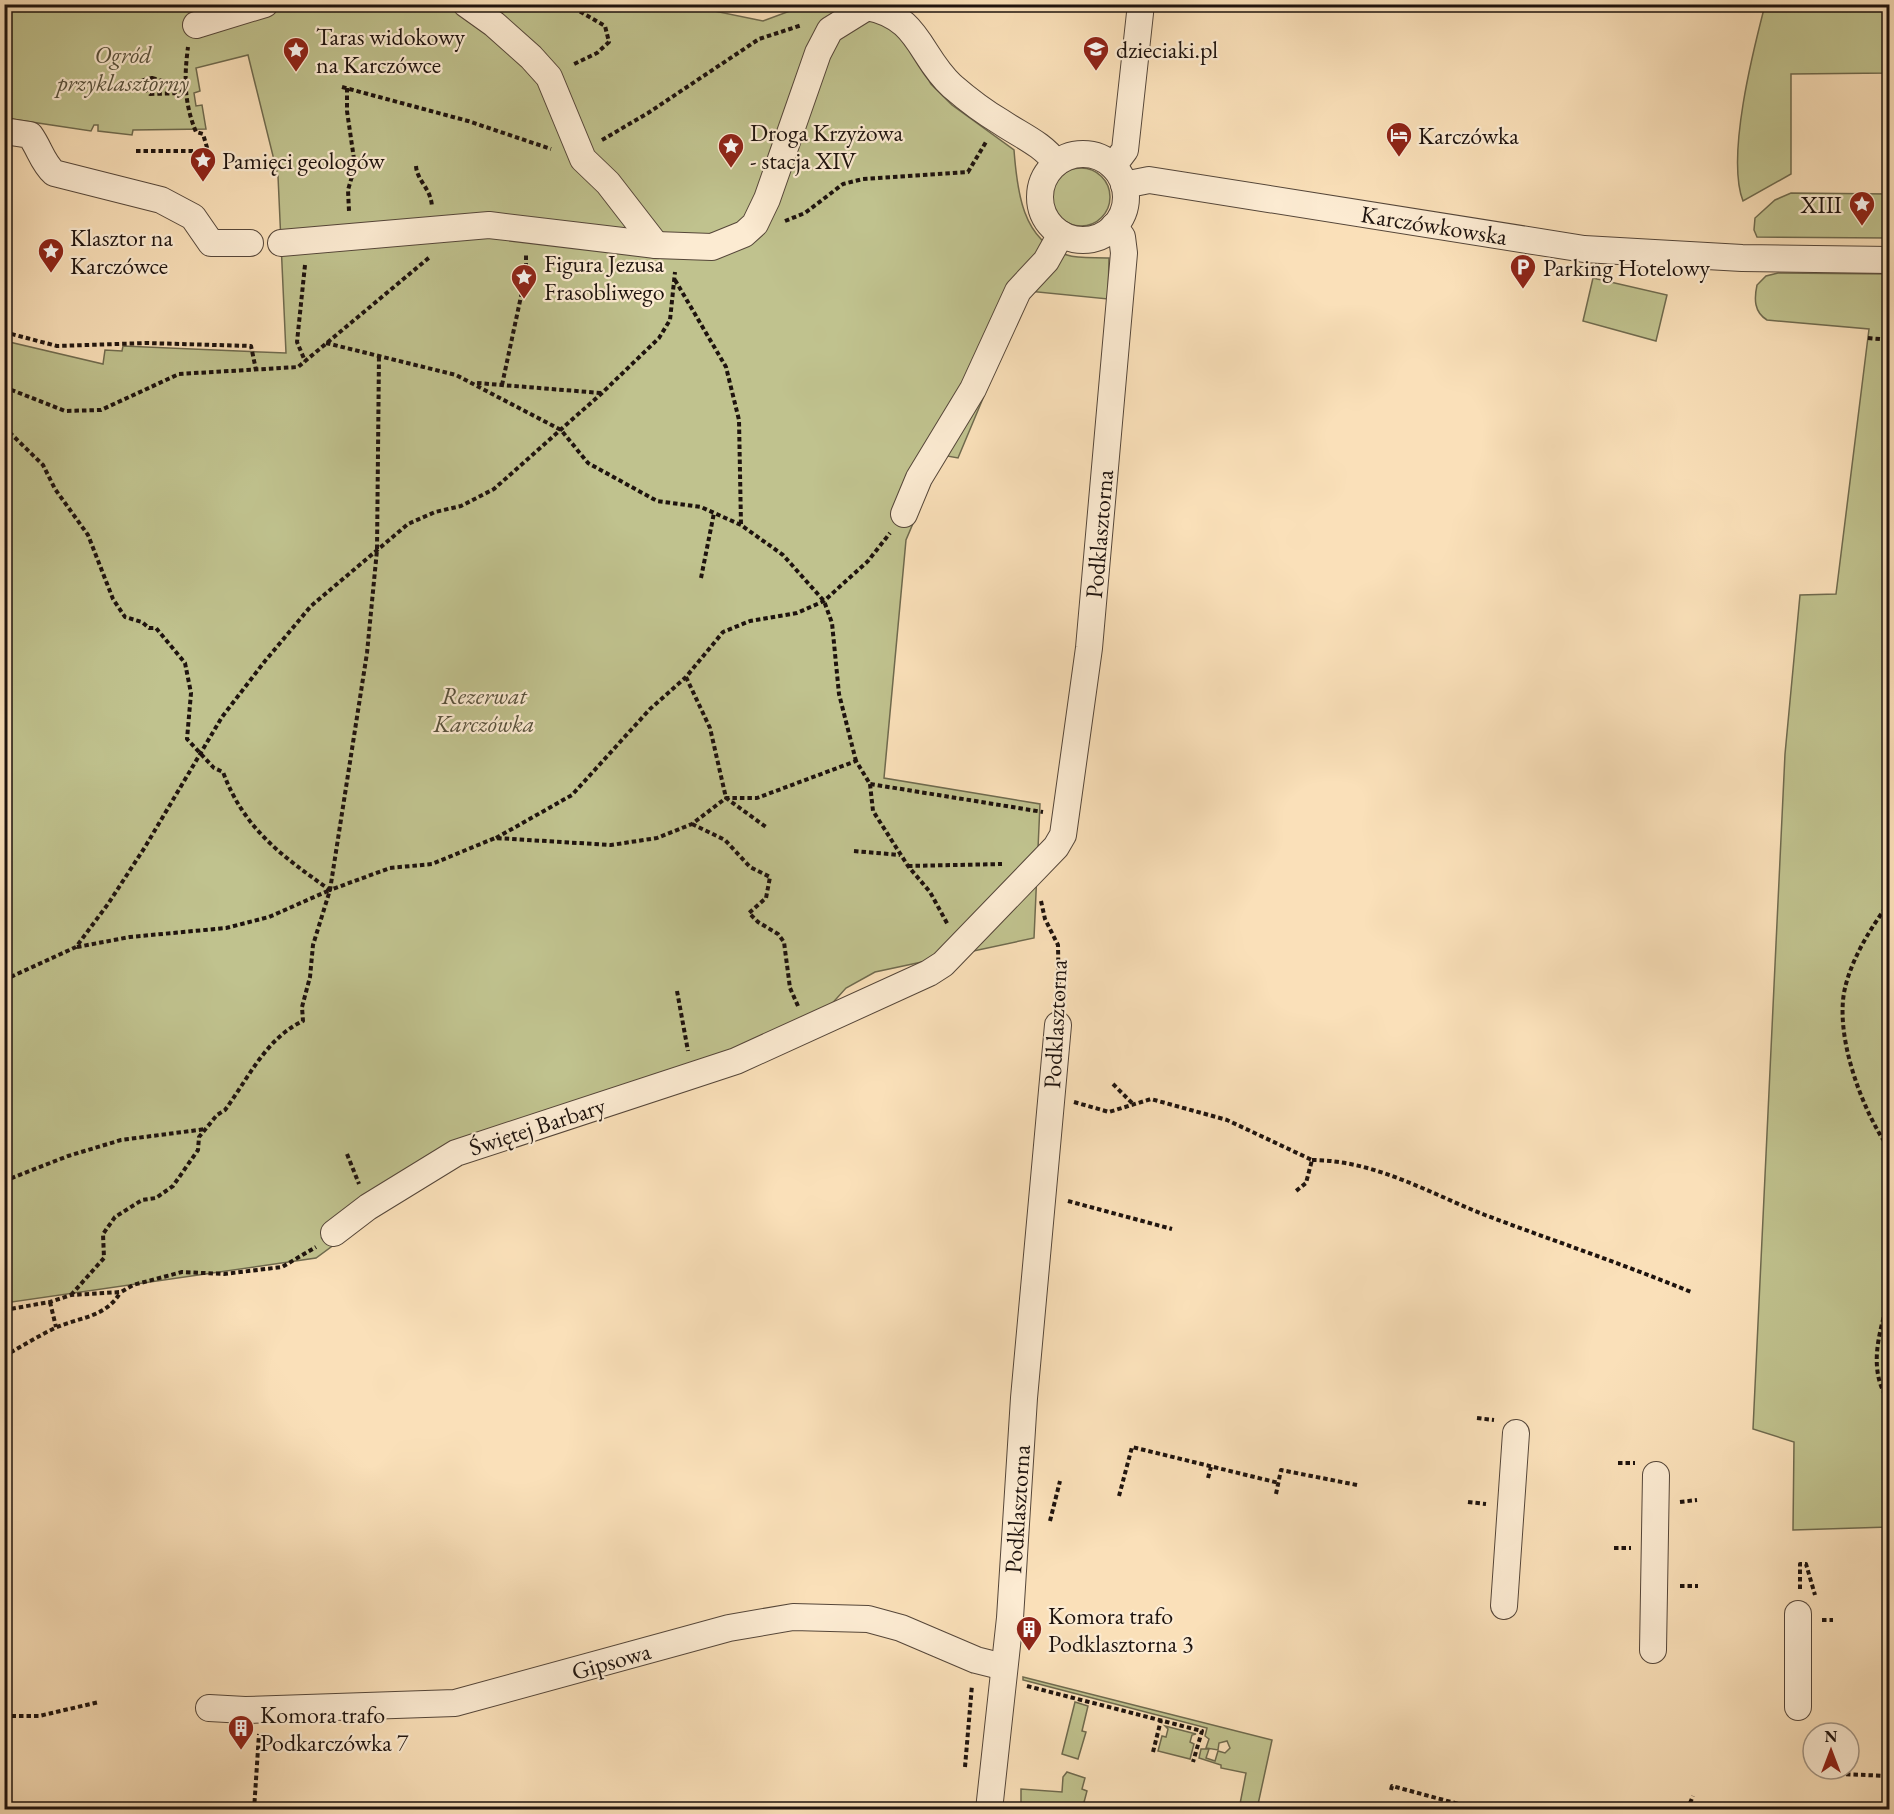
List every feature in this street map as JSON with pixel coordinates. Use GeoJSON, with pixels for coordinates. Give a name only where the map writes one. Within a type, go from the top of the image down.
{"type":"FeatureCollection","features":[{"type":"Feature","properties":{"kind":"street"},"geometry":{"type":"LineString","coordinates":[[192,30],[265,4]]}},
{"type":"Feature","properties":{"kind":"street"},"geometry":{"type":"LineString","coordinates":[[466,4],[494,24],[531,57],[549,77],[582,156],[667,246]]}},
{"type":"Feature","properties":{"kind":"street"},"geometry":{"type":"LineString","coordinates":[[1119,176],[1101,157],[1085,154],[1070,156],[1056,163],[1047,173],[1041,186],[1040,199],[1043,213],[1050,224],[1061,234],[1083,240],[1105,234],[1114,226],[1125,204],[1119,176],[1125,150],[1141,4]]}},
{"type":"Feature","properties":{"kind":"street"},"geometry":{"type":"LineString","coordinates":[[281,243],[489,225],[667,246],[712,247],[744,234],[755,224],[767,199],[818,53],[830,30],[867,7],[884,10],[905,23],[951,85],[999,122],[1045,149],[1056,163]]}},
{"type":"Feature","properties":{"kind":"street"},"geometry":{"type":"LineString","coordinates":[[4,131],[30,135],[39,148],[43,164],[54,173],[161,200],[194,217],[211,243],[250,243]]}},
{"type":"Feature","properties":{"kind":"street","name":"Karczówkowska"},"geometry":{"type":"LineString","coordinates":[[1119,176],[1584,249],[1742,258],[1890,260]]}},
{"type":"Feature","properties":{"kind":"street","name":"Podklasztorna"},"geometry":{"type":"LineString","coordinates":[[1041,864],[1056,847],[1067,818],[1089,648],[1124,253],[1122,237],[1114,226]]}},
{"type":"Feature","properties":{"kind":"street"},"geometry":{"type":"LineString","coordinates":[[904,514],[919,478],[973,389],[1018,291],[1046,261],[1061,234]]}},
{"type":"Feature","properties":{"kind":"street","name":"Świętej Barbary"},"geometry":{"type":"LineString","coordinates":[[334,1233],[386,1195],[456,1153],[736,1061],[929,973],[943,964],[1041,864]]}},
{"type":"Feature","properties":{"kind":"street","name":"Podklasztorna"},"geometry":{"type":"LineString","coordinates":[[988,1809],[1013,1676],[1043,1196],[1058,1025]]}},
{"type":"Feature","properties":{"kind":"street"},"geometry":{"type":"LineString","coordinates":[[1504,1606],[1506,1426]]}},
{"type":"Feature","properties":{"kind":"street"},"geometry":{"type":"LineString","coordinates":[[1653,1650],[1656,1475]]}},
{"type":"Feature","properties":{"kind":"street"},"geometry":{"type":"LineString","coordinates":[[1798,1614],[1798,1707]]}},
{"type":"Feature","properties":{"kind":"street","name":"Gipsowa"},"geometry":{"type":"LineString","coordinates":[[209,1708],[261,1710],[455,1703],[729,1628],[793,1617],[868,1619],[901,1628],[1013,1676]]}},
{"type":"Feature","properties":{"kind":"path"},"geometry":{"type":"LineString","coordinates":[[549,77],[597,53],[609,42],[605,26],[567,4]]}},
{"type":"Feature","properties":{"kind":"path"},"geometry":{"type":"LineString","coordinates":[[348,190],[355,166],[344,87],[468,121],[582,156],[759,39],[806,24],[821,24],[830,30]]}},
{"type":"Feature","properties":{"kind":"path"},"geometry":{"type":"LineString","coordinates":[[136,151],[208,151],[203,134],[196,132],[185,93],[192,30]]}},
{"type":"Feature","properties":{"kind":"path"},"geometry":{"type":"LineString","coordinates":[[161,79],[185,93],[150,94],[140,81],[161,79]]}},
{"type":"Feature","properties":{"kind":"path"},"geometry":{"type":"LineString","coordinates":[[755,224],[781,223],[805,213],[843,184],[886,177],[968,172],[999,122]]}},
{"type":"Feature","properties":{"kind":"path"},"geometry":{"type":"LineString","coordinates":[[416,166],[417,173],[431,194],[435,228]]}},
{"type":"Feature","properties":{"kind":"path"},"geometry":{"type":"LineString","coordinates":[[305,361],[297,342],[306,240]]}},
{"type":"Feature","properties":{"kind":"path"},"geometry":{"type":"LineString","coordinates":[[76,947],[108,904],[201,755],[222,717],[311,606],[408,524],[435,512],[460,506],[494,489],[602,393],[659,338],[670,320],[674,279],[667,246]]}},
{"type":"Feature","properties":{"kind":"path"},"geometry":{"type":"LineString","coordinates":[[4,387],[65,411],[101,410],[179,374],[298,367],[435,253]]}},
{"type":"Feature","properties":{"kind":"path"},"geometry":{"type":"LineString","coordinates":[[502,385],[526,264]]}},
{"type":"Feature","properties":{"kind":"path"},"geometry":{"type":"LineString","coordinates":[[674,279],[726,367],[739,420],[741,525]]}},
{"type":"Feature","properties":{"kind":"path"},"geometry":{"type":"LineString","coordinates":[[4,332],[57,346],[146,343],[251,346],[256,370]]}},
{"type":"Feature","properties":{"kind":"path"},"geometry":{"type":"LineString","coordinates":[[1868,338],[1890,340]]}},
{"type":"Feature","properties":{"kind":"path"},"geometry":{"type":"LineString","coordinates":[[326,343],[379,354],[456,375],[474,383],[561,430],[588,463],[657,501],[701,507],[741,525],[783,555],[824,602],[832,623],[839,694],[856,762],[870,784],[873,811],[908,866],[930,892],[960,947]]}},
{"type":"Feature","properties":{"kind":"path"},"geometry":{"type":"LineString","coordinates":[[71,1295],[104,1258],[103,1234],[115,1217],[142,1200],[156,1198],[173,1186],[198,1150],[199,1137],[217,1115],[225,1110],[259,1058],[292,1026],[303,1021],[302,1006],[310,977],[313,945],[330,890],[367,653],[377,550],[379,354]]}},
{"type":"Feature","properties":{"kind":"path"},"geometry":{"type":"LineString","coordinates":[[474,383],[602,393]]}},
{"type":"Feature","properties":{"kind":"path"},"geometry":{"type":"LineString","coordinates":[[4,427],[43,465],[55,489],[88,535],[113,599],[125,617],[142,622],[149,628],[156,628],[181,656],[185,663],[191,693],[187,739],[214,768],[223,772],[235,802],[258,834],[330,890]]}},
{"type":"Feature","properties":{"kind":"path"},"geometry":{"type":"LineString","coordinates":[[701,578],[714,513]]}},
{"type":"Feature","properties":{"kind":"path"},"geometry":{"type":"LineString","coordinates":[[4,980],[76,947],[130,937],[226,928],[269,917],[330,890],[390,868],[432,864],[495,838],[572,795],[650,709],[686,677],[723,632],[750,621],[797,613],[824,602],[868,561],[904,514]]}},
{"type":"Feature","properties":{"kind":"path"},"geometry":{"type":"LineString","coordinates":[[686,677],[710,728],[726,798],[766,827]]}},
{"type":"Feature","properties":{"kind":"path"},"geometry":{"type":"LineString","coordinates":[[495,838],[611,845],[657,838],[692,824],[726,798],[757,798],[856,762]]}},
{"type":"Feature","properties":{"kind":"path"},"geometry":{"type":"LineString","coordinates":[[870,784],[1028,808],[1067,818]]}},
{"type":"Feature","properties":{"kind":"path"},"geometry":{"type":"LineString","coordinates":[[692,824],[725,840],[750,867],[770,878],[766,897],[749,913],[784,942],[790,988],[809,1029]]}},
{"type":"Feature","properties":{"kind":"path"},"geometry":{"type":"LineString","coordinates":[[854,851],[901,855]]}},
{"type":"Feature","properties":{"kind":"path"},"geometry":{"type":"LineString","coordinates":[[908,866],[1041,864]]}},
{"type":"Feature","properties":{"kind":"path","name":"Podklasztorna"},"geometry":{"type":"LineString","coordinates":[[1041,864],[1039,894],[1045,919],[1058,945],[1060,988],[1058,1025]]}},
{"type":"Feature","properties":{"kind":"path"},"geometry":{"type":"LineString","coordinates":[[1890,902],[1866,938],[1845,986],[1842,1005],[1844,1030],[1866,1109],[1890,1150]]}},
{"type":"Feature","properties":{"kind":"path"},"geometry":{"type":"LineString","coordinates":[[676,991],[693,1075]]}},
{"type":"Feature","properties":{"kind":"path"},"geometry":{"type":"LineString","coordinates":[[1113,1084],[1132,1103]]}},
{"type":"Feature","properties":{"kind":"path"},"geometry":{"type":"LineString","coordinates":[[4,1093],[8,1099],[4,1103]]}},
{"type":"Feature","properties":{"kind":"path"},"geometry":{"type":"LineString","coordinates":[[1087,1106],[1109,1112],[1151,1099],[1227,1120],[1312,1160],[1364,1165],[1444,1199],[1691,1292]]}},
{"type":"Feature","properties":{"kind":"path"},"geometry":{"type":"LineString","coordinates":[[4,1181],[69,1156],[121,1140],[206,1129]]}},
{"type":"Feature","properties":{"kind":"path"},"geometry":{"type":"LineString","coordinates":[[1296,1191],[1306,1183],[1312,1160]]}},
{"type":"Feature","properties":{"kind":"path"},"geometry":{"type":"LineString","coordinates":[[1043,1196],[1172,1229]]}},
{"type":"Feature","properties":{"kind":"path"},"geometry":{"type":"LineString","coordinates":[[4,1356],[56,1327],[90,1318],[113,1305],[121,1293],[133,1285],[182,1272],[224,1274],[282,1267],[299,1259],[334,1233]]}},
{"type":"Feature","properties":{"kind":"path"},"geometry":{"type":"LineString","coordinates":[[4,1310],[50,1302],[71,1295],[121,1293]]}},
{"type":"Feature","properties":{"kind":"path"},"geometry":{"type":"LineString","coordinates":[[1890,1296],[1881,1326],[1877,1360],[1878,1378],[1890,1402]]}},
{"type":"Feature","properties":{"kind":"path"},"geometry":{"type":"LineString","coordinates":[[50,1302],[56,1327]]}},
{"type":"Feature","properties":{"kind":"path"},"geometry":{"type":"LineString","coordinates":[[1477,1418],[1506,1426]]}},
{"type":"Feature","properties":{"kind":"path"},"geometry":{"type":"LineString","coordinates":[[1119,1496],[1132,1447],[1279,1483]]}},
{"type":"Feature","properties":{"kind":"path"},"geometry":{"type":"LineString","coordinates":[[1208,1478],[1211,1467]]}},
{"type":"Feature","properties":{"kind":"path"},"geometry":{"type":"LineString","coordinates":[[1276,1494],[1281,1470],[1358,1485]]}},
{"type":"Feature","properties":{"kind":"path"},"geometry":{"type":"LineString","coordinates":[[1050,1521],[1060,1481]]}},
{"type":"Feature","properties":{"kind":"path"},"geometry":{"type":"LineString","coordinates":[[965,1769],[976,1660]]}},
{"type":"Feature","properties":{"kind":"path"},"geometry":{"type":"LineString","coordinates":[[1013,1676],[1064,1697],[1202,1731],[1193,1762]]}},
{"type":"Feature","properties":{"kind":"path"},"geometry":{"type":"LineString","coordinates":[[4,1716],[39,1716],[99,1702]]}},
{"type":"Feature","properties":{"kind":"path"},"geometry":{"type":"LineString","coordinates":[[254,1809],[261,1710]]}},
{"type":"Feature","properties":{"kind":"path"},"geometry":{"type":"LineString","coordinates":[[1153,1752],[1161,1720]]}},
{"type":"Feature","properties":{"kind":"path"},"geometry":{"type":"LineString","coordinates":[[1861,1775],[1889,1776],[1890,1793]]}},
{"type":"Feature","properties":{"kind":"path"},"geometry":{"type":"LineString","coordinates":[[1390,1790],[1392,1786],[1466,1806],[1466,1809]]}},
{"type":"Feature","properties":{"kind":"path"},"geometry":{"type":"LineString","coordinates":[[1688,1809],[1693,1796]]}},
{"type":"Feature","properties":{"kind":"green space","name":"Rezerwat Karczówka"},"geometry":{"type":"Polygon","coordinates":[[[704,4],[704,9],[763,21],[806,5],[855,4],[859,19],[888,23],[905,39],[931,84],[952,105],[1014,150],[1020,197],[1031,226],[1040,238],[1052,248],[1067,255],[1109,258],[1108,299],[1028,291],[958,458],[942,455],[906,540],[884,778],[1040,804],[1034,938],[875,972],[846,988],[809,1029],[467,1147],[316,1258],[5,1303],[5,341],[103,364],[105,350],[122,351],[123,346],[286,353],[278,176],[248,55],[196,68],[200,91],[194,93],[196,106],[202,105],[206,129],[133,130],[132,135],[98,131],[98,125],[94,125],[91,131],[5,118],[5,5],[704,4]]]}},
{"type":"Feature","properties":{"kind":"green space"},"geometry":{"type":"Polygon","coordinates":[[[1765,5],[1889,5],[1889,73],[1791,74],[1791,174],[1743,201],[1739,182],[1739,132],[1748,76],[1765,5]]]}},
{"type":"Feature","properties":{"kind":"green space"},"geometry":{"type":"Polygon","coordinates":[[[1075,168],[1087,168],[1102,176],[1110,191],[1110,203],[1102,218],[1087,226],[1075,226],[1060,218],[1052,203],[1052,191],[1060,176],[1075,168]]]}},
{"type":"Feature","properties":{"kind":"green space"},"geometry":{"type":"Polygon","coordinates":[[[1791,193],[1889,194],[1889,238],[1757,237],[1754,230],[1755,218],[1775,200],[1791,193]]]}},
{"type":"Feature","properties":{"kind":"green space"},"geometry":{"type":"Polygon","coordinates":[[[1778,273],[1889,274],[1889,1527],[1793,1530],[1794,1442],[1753,1429],[1785,754],[1800,595],[1836,594],[1869,329],[1767,320],[1757,309],[1755,295],[1757,285],[1766,276],[1778,273]]]}},
{"type":"Feature","properties":{"kind":"green space"},"geometry":{"type":"Polygon","coordinates":[[[1593,278],[1667,295],[1656,341],[1583,321],[1593,278]]]}},
{"type":"Feature","properties":{"kind":"green space"},"geometry":{"type":"Polygon","coordinates":[[[1023,1677],[1272,1740],[1257,1809],[1239,1809],[1246,1773],[1221,1768],[1221,1765],[1199,1758],[1201,1749],[1209,1749],[1206,1758],[1215,1761],[1218,1751],[1225,1753],[1230,1748],[1227,1741],[1219,1743],[1218,1750],[1206,1748],[1209,1739],[1205,1736],[1207,1728],[1023,1680],[1023,1677]]]}},
{"type":"Feature","properties":{"kind":"green space"},"geometry":{"type":"Polygon","coordinates":[[[1075,1702],[1088,1706],[1082,1731],[1086,1732],[1078,1759],[1062,1754],[1075,1702]]]}},
{"type":"Feature","properties":{"kind":"green space"},"geometry":{"type":"Polygon","coordinates":[[[1165,1726],[1196,1734],[1192,1735],[1190,1742],[1194,1744],[1190,1759],[1158,1751],[1162,1736],[1166,1737],[1168,1729],[1165,1726]]]}},
{"type":"Feature","properties":{"kind":"green space"},"geometry":{"type":"Polygon","coordinates":[[[1067,1772],[1085,1778],[1082,1789],[1087,1791],[1083,1806],[1097,1809],[1047,1809],[1021,1803],[1021,1789],[1062,1792],[1063,1777],[1067,1772]]]}},
{"type":"Feature","properties":{"kind":"place","name":"dzieciaki.pl"},"geometry":{"type":"Point","coordinates":[1096,72]}},
{"type":"Feature","properties":{"kind":"place","name":"Taras widokowy na Karczówce"},"geometry":{"type":"Point","coordinates":[296,73]}},
{"type":"Feature","properties":{"kind":"place","name":"Karczówka"},"geometry":{"type":"Point","coordinates":[1399,158]}},
{"type":"Feature","properties":{"kind":"place","name":"Droga Krzyżowa - stacja XIV"},"geometry":{"type":"Point","coordinates":[731,169]}},
{"type":"Feature","properties":{"kind":"place","name":"Pamięci geologów"},"geometry":{"type":"Point","coordinates":[203,183]}},
{"type":"Feature","properties":{"kind":"place","name":"XIII"},"geometry":{"type":"Point","coordinates":[1862,227]}},
{"type":"Feature","properties":{"kind":"place","name":"Klasztor na Karczówce"},"geometry":{"type":"Point","coordinates":[51,274]}},
{"type":"Feature","properties":{"kind":"place","name":"Parking Hotelowy"},"geometry":{"type":"Point","coordinates":[1523,290]}},
{"type":"Feature","properties":{"kind":"place","name":"Figura Jezusa Frasobliwego"},"geometry":{"type":"Point","coordinates":[524,300]}},
{"type":"Feature","properties":{"kind":"place","name":"Komora trafo Podklasztorna 3"},"geometry":{"type":"Point","coordinates":[1029,1652]}},
{"type":"Feature","properties":{"kind":"place","name":"Komora trafo Podkarczówka 7"},"geometry":{"type":"Point","coordinates":[241,1751]}},
{"type":"Feature","properties":{"kind":"park label","name":"Ogród przyklasztorny"},"geometry":{"type":"Point","coordinates":[123,68]}}]}
